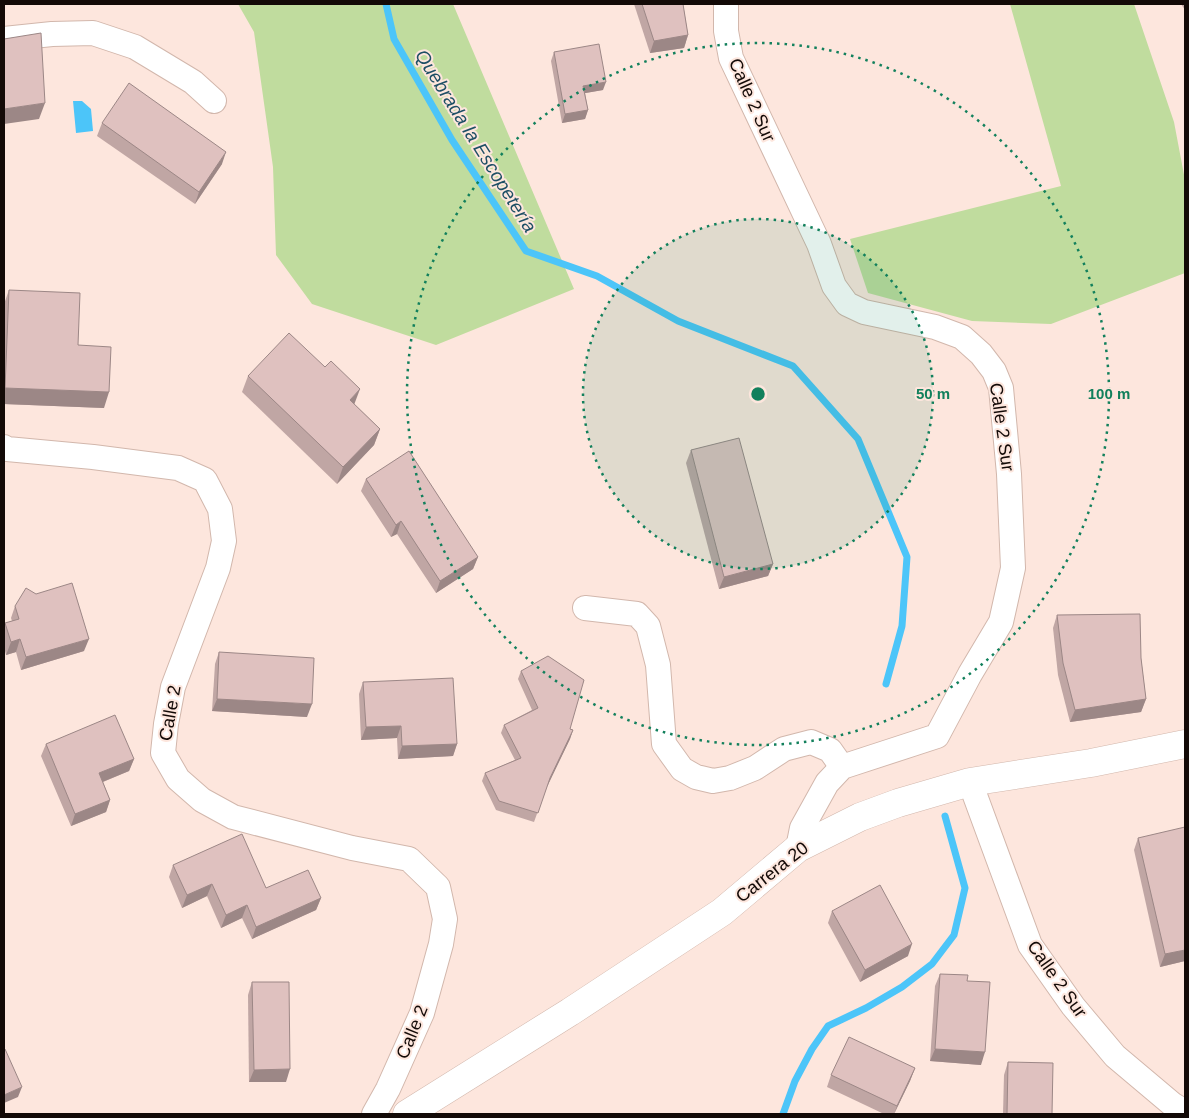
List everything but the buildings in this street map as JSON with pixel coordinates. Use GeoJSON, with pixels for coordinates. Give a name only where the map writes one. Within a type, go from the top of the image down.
{"type":"FeatureCollection","features":[{"type":"Feature","properties":{"kind":"street","name":"Calle 2 Sur"},"geometry":{"type":"LineString","coordinates":[[726,4],[726,31],[731,58],[820,244],[834,286],[847,304],[864,312],[935,327],[962,337],[982,354],[994,371],[1001,388],[1010,474],[1013,568],[1001,622],[970,674],[938,736],[842,767]]}},
{"type":"Feature","properties":{"kind":"street"},"geometry":{"type":"LineString","coordinates":[[4,39],[52,34],[93,33],[135,47],[193,82],[214,101]]}},
{"type":"Feature","properties":{"kind":"street","name":"Calle 2"},"geometry":{"type":"LineString","coordinates":[[4,447],[7,449],[93,457],[178,468],[205,480],[220,510],[224,541],[218,568],[173,687],[166,724],[164,753],[178,778],[202,800],[233,817],[352,848],[409,858],[438,887],[445,919],[442,944],[422,1013],[388,1089],[374,1114]]}},
{"type":"Feature","properties":{"kind":"street"},"geometry":{"type":"LineString","coordinates":[[585,608],[637,614],[648,626],[658,665],[664,744],[682,769],[696,777],[713,781],[730,778],[755,768],[784,750],[811,742],[830,750],[842,767],[827,783],[802,828],[798,848]]}},
{"type":"Feature","properties":{"kind":"street","name":"Carrera 20"},"geometry":{"type":"LineString","coordinates":[[408,1114],[570,1012],[722,912],[798,848],[860,817],[898,803],[970,782],[1082,764],[1185,744]]}},
{"type":"Feature","properties":{"kind":"street","name":"Calle 2 Sur"},"geometry":{"type":"LineString","coordinates":[[970,782],[1030,946],[1072,1006],[1115,1056],[1172,1104],[1185,1112]]}},
{"type":"Feature","properties":{"kind":"green space"},"geometry":{"type":"Polygon","coordinates":[[[238,4],[453,4],[574,289],[436,345],[312,304],[276,255],[273,167],[254,32],[238,4]]]}},
{"type":"Feature","properties":{"kind":"green space"},"geometry":{"type":"Polygon","coordinates":[[[1010,4],[1134,4],[1174,122],[1185,180],[1185,273],[1051,324],[972,321],[868,293],[850,239],[1061,186],[1010,4]]]}},
{"type":"Feature","properties":{"kind":"water"},"geometry":{"type":"Polygon","coordinates":[[[73,101],[82,101],[91,109],[93,131],[76,133],[73,101]]]}},
{"type":"Feature","properties":{"kind":"waterway","name":"Quebrada la Escopetería"},"geometry":{"type":"LineString","coordinates":[[386,4],[394,39],[452,140],[526,251],[597,276],[678,321],[793,366],[858,439],[907,557],[902,626],[886,684]]}},
{"type":"Feature","properties":{"kind":"waterway","name":"Quebrada la Escopetería"},"geometry":{"type":"LineString","coordinates":[[783,1114],[795,1081],[812,1049],[828,1026],[866,1008],[902,987],[932,964],[954,935],[965,888],[945,816]]}}]}
